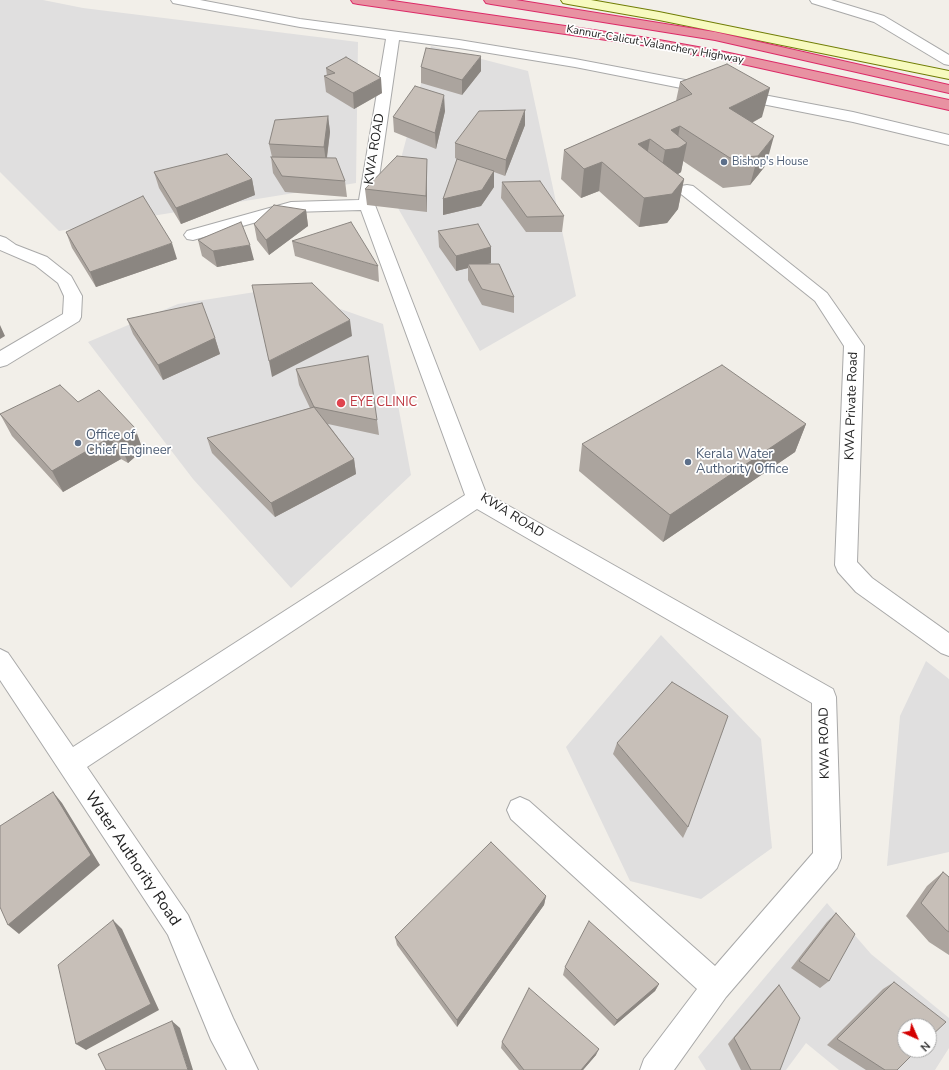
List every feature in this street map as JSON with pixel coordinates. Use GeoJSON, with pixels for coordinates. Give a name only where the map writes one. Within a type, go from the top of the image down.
{"type":"FeatureCollection","features":[{"type":"Feature","properties":{"kind":"highway","name":"Kannur-Calicut-Valanchery Highway"},"geometry":{"type":"LineString","coordinates":[[358,0],[706,52],[949,105]]}},
{"type":"Feature","properties":{"kind":"highway","name":"Kannur-Calicut-Valanchery Highway"},"geometry":{"type":"LineString","coordinates":[[491,0],[715,36],[949,89]]}},
{"type":"Feature","properties":{"kind":"street"},"geometry":{"type":"LineString","coordinates":[[178,0],[300,23],[459,44],[575,63],[853,117],[949,140]]}},
{"type":"Feature","properties":{"kind":"street"},"geometry":{"type":"LineString","coordinates":[[568,0],[659,16],[949,76]]}},
{"type":"Feature","properties":{"kind":"street"},"geometry":{"type":"LineString","coordinates":[[817,0],[879,19],[949,61]]}},
{"type":"Feature","properties":{"kind":"street"},"geometry":{"type":"LineString","coordinates":[[864,0],[870,5],[879,19]]}},
{"type":"Feature","properties":{"kind":"street","name":"KWA ROAD"},"geometry":{"type":"LineString","coordinates":[[393,36],[367,205],[477,498],[824,697],[827,858],[716,987]]}},
{"type":"Feature","properties":{"kind":"street","name":"KWA Private Road"},"geometry":{"type":"LineString","coordinates":[[687,190],[821,297],[854,346],[846,565],[864,586],[949,646]]}},
{"type":"Feature","properties":{"kind":"street"},"geometry":{"type":"LineString","coordinates":[[193,235],[291,207],[367,205]]}},
{"type":"Feature","properties":{"kind":"street"},"geometry":{"type":"LineString","coordinates":[[0,242],[10,249],[41,261],[65,280],[73,296],[72,317],[0,360]]}},
{"type":"Feature","properties":{"kind":"street"},"geometry":{"type":"LineString","coordinates":[[69,764],[477,498]]}},
{"type":"Feature","properties":{"kind":"street","name":"Water Authority Road"},"geometry":{"type":"LineString","coordinates":[[0,660],[178,925],[222,1030],[243,1070]]}},
{"type":"Feature","properties":{"kind":"street"},"geometry":{"type":"LineString","coordinates":[[520,810],[716,987],[655,1070]]}},
{"type":"Feature","properties":{"kind":"shaded area"},"geometry":{"type":"Polygon","coordinates":[[[0,0],[43,0],[83,8],[358,42],[356,183],[59,231],[0,172],[0,0]]]}},
{"type":"Feature","properties":{"kind":"shaded area"},"geometry":{"type":"Polygon","coordinates":[[[431,46],[528,71],[576,296],[480,351],[391,196],[431,46]]]}},
{"type":"Feature","properties":{"kind":"shaded area"},"geometry":{"type":"Polygon","coordinates":[[[281,288],[383,324],[411,475],[291,588],[193,479],[88,342],[178,304],[281,288]]]}},
{"type":"Feature","properties":{"kind":"shaded area"},"geometry":{"type":"Polygon","coordinates":[[[661,635],[761,739],[772,848],[701,899],[630,881],[566,747],[661,635]]]}},
{"type":"Feature","properties":{"kind":"shaded area"},"geometry":{"type":"Polygon","coordinates":[[[926,661],[949,679],[949,852],[887,866],[900,716],[926,661]]]}},
{"type":"Feature","properties":{"kind":"shaded area"},"geometry":{"type":"Polygon","coordinates":[[[827,903],[871,954],[949,1018],[949,1048],[935,1070],[839,1070],[806,1043],[786,1070],[706,1070],[698,1057],[827,903]]]}},
{"type":"Feature","properties":{"kind":"building"},"geometry":{"type":"Polygon","coordinates":[[[426,48],[481,56],[462,80],[421,67],[426,48]]]}},
{"type":"Feature","properties":{"kind":"building"},"geometry":{"type":"Polygon","coordinates":[[[346,57],[381,78],[353,93],[324,76],[335,73],[326,68],[346,57]]]}},
{"type":"Feature","properties":{"kind":"building"},"geometry":{"type":"Polygon","coordinates":[[[727,64],[770,88],[729,108],[774,136],[758,156],[730,158],[680,126],[671,130],[687,143],[679,148],[665,150],[650,139],[638,144],[684,179],[672,194],[644,198],[602,162],[584,169],[564,150],[692,94],[680,82],[727,64]]]}},
{"type":"Feature","properties":{"kind":"building"},"geometry":{"type":"Polygon","coordinates":[[[415,86],[444,95],[435,133],[393,117],[415,86]]]}},
{"type":"Feature","properties":{"kind":"building"},"geometry":{"type":"Polygon","coordinates":[[[525,110],[506,160],[455,143],[479,111],[525,110]]]}},
{"type":"Feature","properties":{"kind":"building"},"geometry":{"type":"Polygon","coordinates":[[[328,116],[324,147],[269,144],[275,120],[328,116]]]}},
{"type":"Feature","properties":{"kind":"building"},"geometry":{"type":"Polygon","coordinates":[[[227,154],[252,179],[176,208],[154,172],[227,154]]]}},
{"type":"Feature","properties":{"kind":"building"},"geometry":{"type":"Polygon","coordinates":[[[397,156],[427,159],[426,196],[365,189],[397,156]]]}},
{"type":"Feature","properties":{"kind":"building"},"geometry":{"type":"Polygon","coordinates":[[[271,157],[336,158],[345,181],[282,176],[271,157]]]}},
{"type":"Feature","properties":{"kind":"building"},"geometry":{"type":"Polygon","coordinates":[[[457,159],[494,171],[482,190],[443,199],[457,159]]]}},
{"type":"Feature","properties":{"kind":"building"},"geometry":{"type":"Polygon","coordinates":[[[540,181],[564,216],[527,217],[502,182],[540,181]]]}},
{"type":"Feature","properties":{"kind":"building"},"geometry":{"type":"Polygon","coordinates":[[[143,196],[172,243],[90,272],[66,232],[143,196]]]}},
{"type":"Feature","properties":{"kind":"building"},"geometry":{"type":"Polygon","coordinates":[[[274,205],[306,210],[266,240],[254,224],[274,205]]]}},
{"type":"Feature","properties":{"kind":"building"},"geometry":{"type":"Polygon","coordinates":[[[241,222],[250,245],[213,251],[198,240],[241,222]]]}},
{"type":"Feature","properties":{"kind":"building"},"geometry":{"type":"Polygon","coordinates":[[[351,222],[378,266],[292,241],[351,222]]]}},
{"type":"Feature","properties":{"kind":"building"},"geometry":{"type":"Polygon","coordinates":[[[478,224],[491,247],[456,256],[438,231],[478,224]]]}},
{"type":"Feature","properties":{"kind":"building"},"geometry":{"type":"Polygon","coordinates":[[[468,264],[499,264],[514,297],[482,289],[468,264]]]}},
{"type":"Feature","properties":{"kind":"building"},"geometry":{"type":"Polygon","coordinates":[[[312,283],[350,320],[269,361],[252,285],[312,283]]]}},
{"type":"Feature","properties":{"kind":"building"},"geometry":{"type":"Polygon","coordinates":[[[202,303],[215,338],[158,365],[127,319],[202,303]]]}},
{"type":"Feature","properties":{"kind":"building","name":"EYE CLINIC"},"geometry":{"type":"Polygon","coordinates":[[[368,356],[377,420],[314,407],[296,369],[368,356]]]}},
{"type":"Feature","properties":{"kind":"building","name":"Kerala Water Authority Office"},"geometry":{"type":"Polygon","coordinates":[[[722,365],[806,424],[670,515],[582,444],[722,365]]]}},
{"type":"Feature","properties":{"kind":"building"},"geometry":{"type":"Polygon","coordinates":[[[60,385],[78,402],[99,390],[135,428],[119,441],[111,437],[52,471],[0,414],[60,385]]]}},
{"type":"Feature","properties":{"kind":"building"},"geometry":{"type":"Polygon","coordinates":[[[314,407],[354,459],[271,503],[207,438],[314,407]]]}},
{"type":"Feature","properties":{"kind":"building"},"geometry":{"type":"Polygon","coordinates":[[[672,682],[728,716],[688,827],[617,743],[672,682]]]}},
{"type":"Feature","properties":{"kind":"building"},"geometry":{"type":"Polygon","coordinates":[[[53,792],[91,855],[8,925],[0,907],[0,826],[53,792]]]}},
{"type":"Feature","properties":{"kind":"building"},"geometry":{"type":"Polygon","coordinates":[[[491,842],[546,896],[457,1020],[395,937],[491,842]]]}},
{"type":"Feature","properties":{"kind":"building"},"geometry":{"type":"Polygon","coordinates":[[[943,872],[949,877],[949,932],[921,903],[943,872]]]}},
{"type":"Feature","properties":{"kind":"building"},"geometry":{"type":"Polygon","coordinates":[[[836,913],[855,934],[829,981],[799,961],[836,913]]]}},
{"type":"Feature","properties":{"kind":"building"},"geometry":{"type":"Polygon","coordinates":[[[113,920],[151,1004],[76,1044],[58,965],[113,920]]]}},
{"type":"Feature","properties":{"kind":"building"},"geometry":{"type":"Polygon","coordinates":[[[589,921],[659,984],[617,1020],[565,967],[589,921]]]}},
{"type":"Feature","properties":{"kind":"building"},"geometry":{"type":"Polygon","coordinates":[[[894,982],[946,1022],[937,1030],[937,1018],[897,1018],[897,1058],[909,1058],[897,1070],[885,1070],[837,1039],[894,982]]]}},
{"type":"Feature","properties":{"kind":"building"},"geometry":{"type":"Polygon","coordinates":[[[779,985],[800,1018],[780,1070],[751,1070],[734,1038],[779,985]]]}},
{"type":"Feature","properties":{"kind":"building"},"geometry":{"type":"Polygon","coordinates":[[[529,988],[599,1049],[581,1070],[524,1070],[502,1042],[529,988]]]}},
{"type":"Feature","properties":{"kind":"building"},"geometry":{"type":"Polygon","coordinates":[[[172,1021],[188,1070],[106,1070],[98,1054],[172,1021]]]}},
{"type":"Feature","properties":{"kind":"place","name":"Bishop's House"},"geometry":{"type":"Point","coordinates":[724,162]}},
{"type":"Feature","properties":{"kind":"place","name":"EYE CLINIC"},"geometry":{"type":"Point","coordinates":[341,403]}},
{"type":"Feature","properties":{"kind":"place","name":"Office of Chief Engineer"},"geometry":{"type":"Point","coordinates":[78,443]}},
{"type":"Feature","properties":{"kind":"place","name":"Kerala Water Authority Office"},"geometry":{"type":"Point","coordinates":[688,462]}}]}
